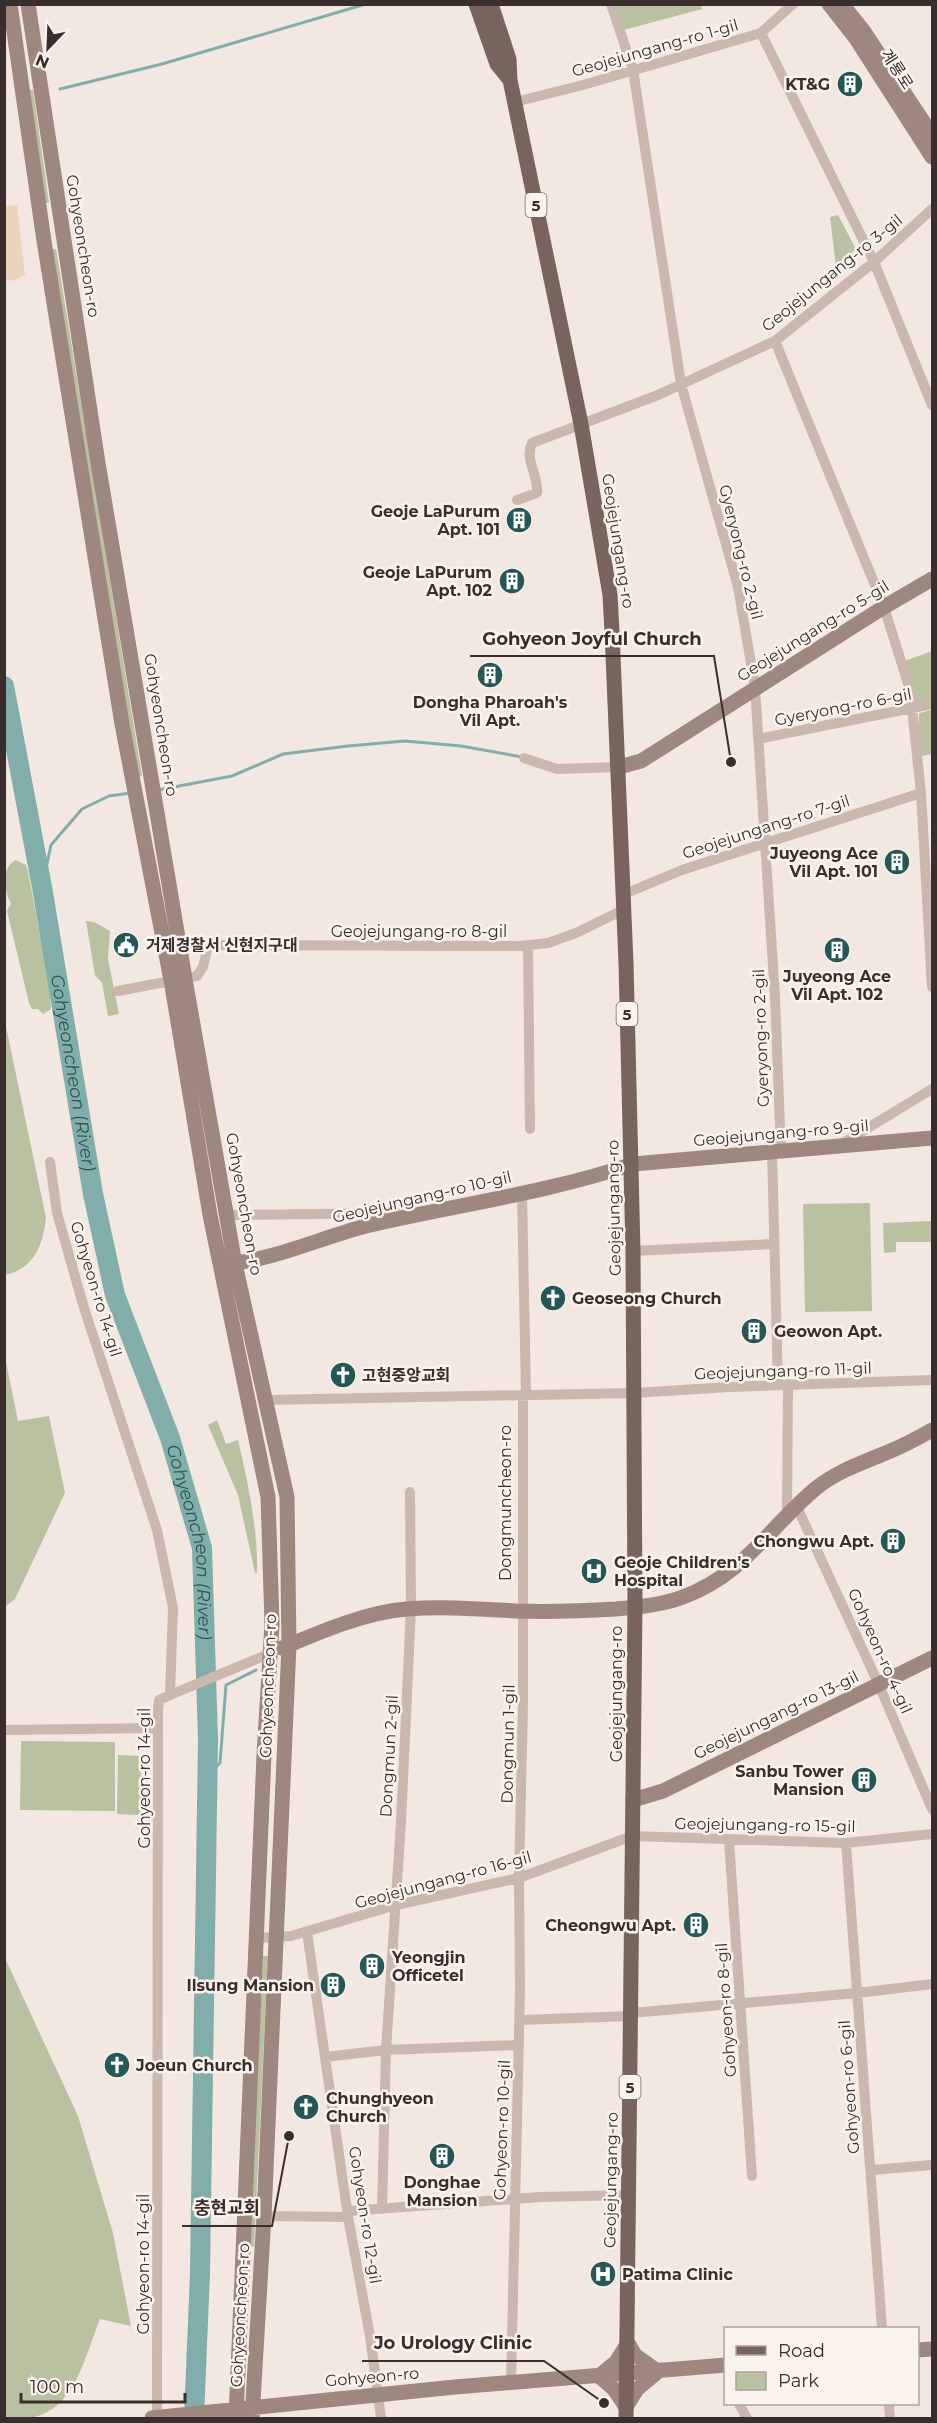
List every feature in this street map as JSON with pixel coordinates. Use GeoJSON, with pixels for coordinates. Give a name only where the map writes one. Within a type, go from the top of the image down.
{"type":"FeatureCollection","features":[{"type":"Feature","properties":{"kind":"main road","name":"Geojejungang-ro"},"geometry":{"type":"LineString","coordinates":[[476,4],[497,64],[510,80]]}},
{"type":"Feature","properties":{"kind":"main road","name":"Geojejungang-ro"},"geometry":{"type":"LineString","coordinates":[[491,4],[509,59],[510,80],[581,423],[610,595],[619,766],[633,1164],[635,1607],[626,2413]]}},
{"type":"Feature","properties":{"kind":"street","name":"Gohyeoncheon-ro"},"geometry":{"type":"LineString","coordinates":[[10,4],[44,241],[135,793],[178,980],[227,1215],[227,1264],[266,1400],[287,1497],[289,1645],[264,2216],[240,2413]]}},
{"type":"Feature","properties":{"kind":"street","name":"Gohyeoncheon-ro"},"geometry":{"type":"LineString","coordinates":[[28,4],[98,463],[153,790],[178,980],[268,1497],[272,1624],[266,1656],[240,2413]]}},
{"type":"Feature","properties":{"kind":"street","name":"Gyeryong-ro 2-gil"},"geometry":{"type":"LineString","coordinates":[[611,4],[633,70],[681,384],[738,587],[755,687],[775,997],[774,1244],[792,1513]]}},
{"type":"Feature","properties":{"kind":"street","name":"Geojejungang-ro 1-gil"},"geometry":{"type":"LineString","coordinates":[[515,102],[761,33],[793,4]]}},
{"type":"Feature","properties":{"kind":"street","name":"계룡로"},"geometry":{"type":"LineString","coordinates":[[829,4],[855,37],[933,157]]}},
{"type":"Feature","properties":{"kind":"street","name":"계룡로"},"geometry":{"type":"LineString","coordinates":[[842,4],[866,33],[933,135]]}},
{"type":"Feature","properties":{"kind":"street"},"geometry":{"type":"LineString","coordinates":[[761,33],[874,262],[933,405]]}},
{"type":"Feature","properties":{"kind":"street","name":"Geojejungang-ro 3-gil"},"geometry":{"type":"LineString","coordinates":[[517,500],[537,493],[537,483],[529,455],[532,443],[681,384],[775,341],[874,262],[933,209]]}},
{"type":"Feature","properties":{"kind":"street"},"geometry":{"type":"LineString","coordinates":[[775,341],[884,607],[910,690],[921,793],[933,987]]}},
{"type":"Feature","properties":{"kind":"street","name":"Geojejungang-ro 5-gil"},"geometry":{"type":"LineString","coordinates":[[619,766],[641,761],[755,687],[933,579]]}},
{"type":"Feature","properties":{"kind":"street","name":"Gyeryong-ro 6-gil"},"geometry":{"type":"LineString","coordinates":[[758,739],[933,704]]}},
{"type":"Feature","properties":{"kind":"street"},"geometry":{"type":"LineString","coordinates":[[524,758],[557,769],[619,766]]}},
{"type":"Feature","properties":{"kind":"street","name":"Geojejungang-ro 7-gil"},"geometry":{"type":"LineString","coordinates":[[622,895],[682,870],[921,793]]}},
{"type":"Feature","properties":{"kind":"street","name":"Geojejungang-ro 8-gil"},"geometry":{"type":"LineString","coordinates":[[178,980],[201,973],[208,945],[528,945],[548,942],[576,933],[623,910]]}},
{"type":"Feature","properties":{"kind":"street"},"geometry":{"type":"LineString","coordinates":[[528,945],[530,1129]]}},
{"type":"Feature","properties":{"kind":"street"},"geometry":{"type":"LineString","coordinates":[[118,991],[178,980]]}},
{"type":"Feature","properties":{"kind":"street"},"geometry":{"type":"LineString","coordinates":[[837,1146],[933,1089]]}},
{"type":"Feature","properties":{"kind":"street","name":"Geojejungang-ro 9-gil"},"geometry":{"type":"LineString","coordinates":[[633,1164],[933,1137]]}},
{"type":"Feature","properties":{"kind":"street","name":"Gohyeon-ro 14-gil"},"geometry":{"type":"LineString","coordinates":[[50,1162],[57,1213],[157,1530],[173,1608],[170,1695],[159,1700],[158,1728],[157,2418]]}},
{"type":"Feature","properties":{"kind":"street","name":"Geojejungang-ro 10-gil"},"geometry":{"type":"LineString","coordinates":[[227,1264],[354,1229],[424,1212],[522,1193],[633,1164]]}},
{"type":"Feature","properties":{"kind":"street","name":"Dongmuncheon-ro"},"geometry":{"type":"LineString","coordinates":[[522,1193],[524,1611]]}},
{"type":"Feature","properties":{"kind":"street"},"geometry":{"type":"LineString","coordinates":[[227,1215],[424,1212]]}},
{"type":"Feature","properties":{"kind":"street"},"geometry":{"type":"LineString","coordinates":[[633,1251],[774,1244]]}},
{"type":"Feature","properties":{"kind":"street","name":"Geojejungang-ro 11-gil"},"geometry":{"type":"LineString","coordinates":[[266,1400],[634,1393],[933,1380]]}},
{"type":"Feature","properties":{"kind":"street"},"geometry":{"type":"LineString","coordinates":[[170,1695],[289,1645],[364,1617],[411,1608],[587,1611],[635,1607],[682,1598],[709,1585],[754,1552],[816,1489],[842,1471],[889,1452],[933,1430]]}},
{"type":"Feature","properties":{"kind":"street"},"geometry":{"type":"LineString","coordinates":[[410,1492],[411,1608]]}},
{"type":"Feature","properties":{"kind":"street","name":"Gohyeon-ro 4-gil"},"geometry":{"type":"LineString","coordinates":[[792,1513],[879,1685],[933,1809]]}},
{"type":"Feature","properties":{"kind":"street","name":"Dongmun 2-gil"},"geometry":{"type":"LineString","coordinates":[[382,2209],[386,2050],[411,1608]]}},
{"type":"Feature","properties":{"kind":"street","name":"Dongmun 1-gil"},"geometry":{"type":"LineString","coordinates":[[519,1878],[524,1611]]}},
{"type":"Feature","properties":{"kind":"street","name":"Geojejungang-ro 13-gil"},"geometry":{"type":"LineString","coordinates":[[633,1800],[663,1791],[933,1658]]}},
{"type":"Feature","properties":{"kind":"street"},"geometry":{"type":"LineString","coordinates":[[4,1730],[158,1728]]}},
{"type":"Feature","properties":{"kind":"street","name":"Geojejungang-ro 15-gil"},"geometry":{"type":"LineString","coordinates":[[632,1836],[729,1841],[846,1843],[933,1834]]}},
{"type":"Feature","properties":{"kind":"street","name":"Geojejungang-ro 16-gil"},"geometry":{"type":"LineString","coordinates":[[258,1938],[307,1932],[396,1905],[519,1878],[632,1836]]}},
{"type":"Feature","properties":{"kind":"street","name":"Gohyeon-ro 8-gil"},"geometry":{"type":"LineString","coordinates":[[729,1841],[752,2176]]}},
{"type":"Feature","properties":{"kind":"street","name":"Gohyeon-ro 6-gil"},"geometry":{"type":"LineString","coordinates":[[846,1843],[882,2327]]}},
{"type":"Feature","properties":{"kind":"street","name":"Gohyeon-ro 10-gil"},"geometry":{"type":"LineString","coordinates":[[512,2383],[520,2020],[519,1878]]}},
{"type":"Feature","properties":{"kind":"street","name":"Gohyeon-ro 12-gil"},"geometry":{"type":"LineString","coordinates":[[307,1932],[348,2214],[381,2418]]}},
{"type":"Feature","properties":{"kind":"street"},"geometry":{"type":"LineString","coordinates":[[520,2020],[631,2014],[933,1984]]}},
{"type":"Feature","properties":{"kind":"street"},"geometry":{"type":"LineString","coordinates":[[325,2057],[386,2050],[519,2045]]}},
{"type":"Feature","properties":{"kind":"street"},"geometry":{"type":"LineString","coordinates":[[871,2170],[933,2165]]}},
{"type":"Feature","properties":{"kind":"street"},"geometry":{"type":"LineString","coordinates":[[264,2216],[348,2214],[382,2209],[515,2199],[629,2195]]}},
{"type":"Feature","properties":{"kind":"street"},"geometry":{"type":"LineString","coordinates":[[628,2343],[635,2355],[658,2370],[638,2389],[626,2413],[614,2389],[599,2376],[616,2362],[628,2343]]}},
{"type":"Feature","properties":{"kind":"street","name":"Gohyeon-ro"},"geometry":{"type":"LineString","coordinates":[[157,2418],[240,2413],[379,2395],[724,2366]]}},
{"type":"Feature","properties":{"kind":"street"},"geometry":{"type":"LineString","coordinates":[[152,2418],[157,2418]]}},
{"type":"Feature","properties":{"kind":"green space"},"geometry":{"type":"Polygon","coordinates":[[[611,5],[701,5],[702,9],[620,31],[611,5]]]}},
{"type":"Feature","properties":{"kind":"green space"},"geometry":{"type":"Polygon","coordinates":[[[28,90],[33,90],[49,203],[44,203],[28,90]]]}},
{"type":"Feature","properties":{"kind":"green space"},"geometry":{"type":"Polygon","coordinates":[[[838,215],[856,249],[836,267],[830,217],[838,215]]]}},
{"type":"Feature","properties":{"kind":"green space"},"geometry":{"type":"Polygon","coordinates":[[[56,249],[142,776],[137,777],[51,250],[56,249]]]}},
{"type":"Feature","properties":{"kind":"green space"},"geometry":{"type":"Polygon","coordinates":[[[932,651],[932,704],[912,710],[902,662],[932,651]]]}},
{"type":"Feature","properties":{"kind":"green space"},"geometry":{"type":"Polygon","coordinates":[[[932,710],[932,754],[917,757],[919,713],[932,710]]]}},
{"type":"Feature","properties":{"kind":"green space"},"geometry":{"type":"Polygon","coordinates":[[[16,860],[26,865],[28,871],[49,985],[51,1009],[43,1014],[38,1009],[32,1009],[29,1003],[7,911],[11,904],[5,886],[7,868],[16,860]]]}},
{"type":"Feature","properties":{"kind":"green space"},"geometry":{"type":"Polygon","coordinates":[[[86,921],[94,922],[110,931],[108,959],[119,1014],[108,1016],[102,983],[95,975],[86,921]]]}},
{"type":"Feature","properties":{"kind":"green space"},"geometry":{"type":"Polygon","coordinates":[[[4,1017],[46,1218],[39,1246],[30,1261],[15,1272],[5,1275],[4,1017]]]}},
{"type":"Feature","properties":{"kind":"green space"},"geometry":{"type":"Polygon","coordinates":[[[870,1203],[872,1311],[805,1312],[803,1204],[870,1203]]]}},
{"type":"Feature","properties":{"kind":"green space"},"geometry":{"type":"Polygon","coordinates":[[[932,1221],[932,1242],[896,1242],[896,1252],[884,1253],[883,1223],[932,1221]]]}},
{"type":"Feature","properties":{"kind":"green space"},"geometry":{"type":"Polygon","coordinates":[[[4,1352],[18,1421],[49,1416],[65,1493],[15,1599],[5,1607],[4,1352]]]}},
{"type":"Feature","properties":{"kind":"green space"},"geometry":{"type":"Polygon","coordinates":[[[217,1420],[226,1444],[238,1440],[254,1523],[257,1573],[255,1573],[238,1495],[208,1425],[217,1420]]]}},
{"type":"Feature","properties":{"kind":"green space"},"geometry":{"type":"Polygon","coordinates":[[[21,1741],[115,1742],[115,1811],[20,1810],[21,1741]]]}},
{"type":"Feature","properties":{"kind":"green space"},"geometry":{"type":"Polygon","coordinates":[[[118,1755],[141,1756],[140,1815],[117,1814],[118,1755]]]}},
{"type":"Feature","properties":{"kind":"green space"},"geometry":{"type":"Polygon","coordinates":[[[4,1956],[78,2116],[113,2233],[131,2326],[100,2319],[83,2365],[67,2394],[44,2414],[19,2419],[5,2418],[4,1956]]]}},
{"type":"Feature","properties":{"kind":"green space"},"geometry":{"type":"Polygon","coordinates":[[[263,1956],[268,1956],[254,2247],[249,2247],[263,1956]]]}},
{"type":"Feature","properties":{"kind":"sand"},"geometry":{"type":"Polygon","coordinates":[[[17,205],[25,275],[15,280],[5,281],[5,206],[17,205]]]}},
{"type":"Feature","properties":{"kind":"waterway"},"geometry":{"type":"LineString","coordinates":[[60,89],[162,64],[366,4]]}},
{"type":"Feature","properties":{"kind":"waterway","name":"Gohyeoncheon (River)"},"geometry":{"type":"LineString","coordinates":[[4,686],[42,887],[93,1194],[115,1295],[170,1438],[202,1548],[208,1740],[200,2273],[194,2418]]}},
{"type":"Feature","properties":{"kind":"waterway"},"geometry":{"type":"LineString","coordinates":[[158,790],[232,776],[283,754],[348,746],[405,741],[461,746],[522,757]]}},
{"type":"Feature","properties":{"kind":"waterway"},"geometry":{"type":"LineString","coordinates":[[42,887],[51,845],[82,809],[109,796],[131,793]]}},
{"type":"Feature","properties":{"kind":"waterway"},"geometry":{"type":"LineString","coordinates":[[207,1775],[220,1763],[226,1685],[256,1670]]}},
{"type":"Feature","properties":{"kind":"place","name":"KT&G"},"geometry":{"type":"Point","coordinates":[850,84]}},
{"type":"Feature","properties":{"kind":"place","name":"Geoje LaPurum Apt. 101"},"geometry":{"type":"Point","coordinates":[519,520]}},
{"type":"Feature","properties":{"kind":"place","name":"Geoje LaPurum Apt. 102"},"geometry":{"type":"Point","coordinates":[512,581]}},
{"type":"Feature","properties":{"kind":"place","name":"Dongha Pharoah's Vil Apt."},"geometry":{"type":"Point","coordinates":[490,675]}},
{"type":"Feature","properties":{"kind":"place","name":"Gohyeon Joyful Church"},"geometry":{"type":"Point","coordinates":[731,762]}},
{"type":"Feature","properties":{"kind":"place","name":"Juyeong Ace Vil Apt. 101"},"geometry":{"type":"Point","coordinates":[897,862]}},
{"type":"Feature","properties":{"kind":"place","name":"거제경찰서 신현지구대"},"geometry":{"type":"Point","coordinates":[126,945]}},
{"type":"Feature","properties":{"kind":"place","name":"Juyeong Ace Vil Apt. 102"},"geometry":{"type":"Point","coordinates":[837,950]}},
{"type":"Feature","properties":{"kind":"place","name":"Geoseong Church"},"geometry":{"type":"Point","coordinates":[553,1298]}},
{"type":"Feature","properties":{"kind":"place","name":"Geowon Apt."},"geometry":{"type":"Point","coordinates":[754,1331]}},
{"type":"Feature","properties":{"kind":"place","name":"고현중앙교회"},"geometry":{"type":"Point","coordinates":[343,1375]}},
{"type":"Feature","properties":{"kind":"place","name":"Chongwu Apt."},"geometry":{"type":"Point","coordinates":[893,1541]}},
{"type":"Feature","properties":{"kind":"place","name":"Geoje Children's Hospital"},"geometry":{"type":"Point","coordinates":[594,1571]}},
{"type":"Feature","properties":{"kind":"place","name":"Sanbu Tower Mansion"},"geometry":{"type":"Point","coordinates":[864,1780]}},
{"type":"Feature","properties":{"kind":"place","name":"Cheongwu Apt."},"geometry":{"type":"Point","coordinates":[696,1925]}},
{"type":"Feature","properties":{"kind":"place","name":"Yeongjin Officetel"},"geometry":{"type":"Point","coordinates":[372,1966]}},
{"type":"Feature","properties":{"kind":"place","name":"Ilsung Mansion"},"geometry":{"type":"Point","coordinates":[333,1985]}},
{"type":"Feature","properties":{"kind":"place","name":"Joeun Church"},"geometry":{"type":"Point","coordinates":[117,2065]}},
{"type":"Feature","properties":{"kind":"place","name":"Chunghyeon Church"},"geometry":{"type":"Point","coordinates":[306,2107]}},
{"type":"Feature","properties":{"kind":"place","name":"충현교회"},"geometry":{"type":"Point","coordinates":[289,2136]}},
{"type":"Feature","properties":{"kind":"place","name":"Donghae Mansion"},"geometry":{"type":"Point","coordinates":[442,2156]}},
{"type":"Feature","properties":{"kind":"place","name":"Patima Clinic"},"geometry":{"type":"Point","coordinates":[603,2274]}},
{"type":"Feature","properties":{"kind":"place","name":"Jo Urology Clinic"},"geometry":{"type":"Point","coordinates":[604,2403]}}]}
